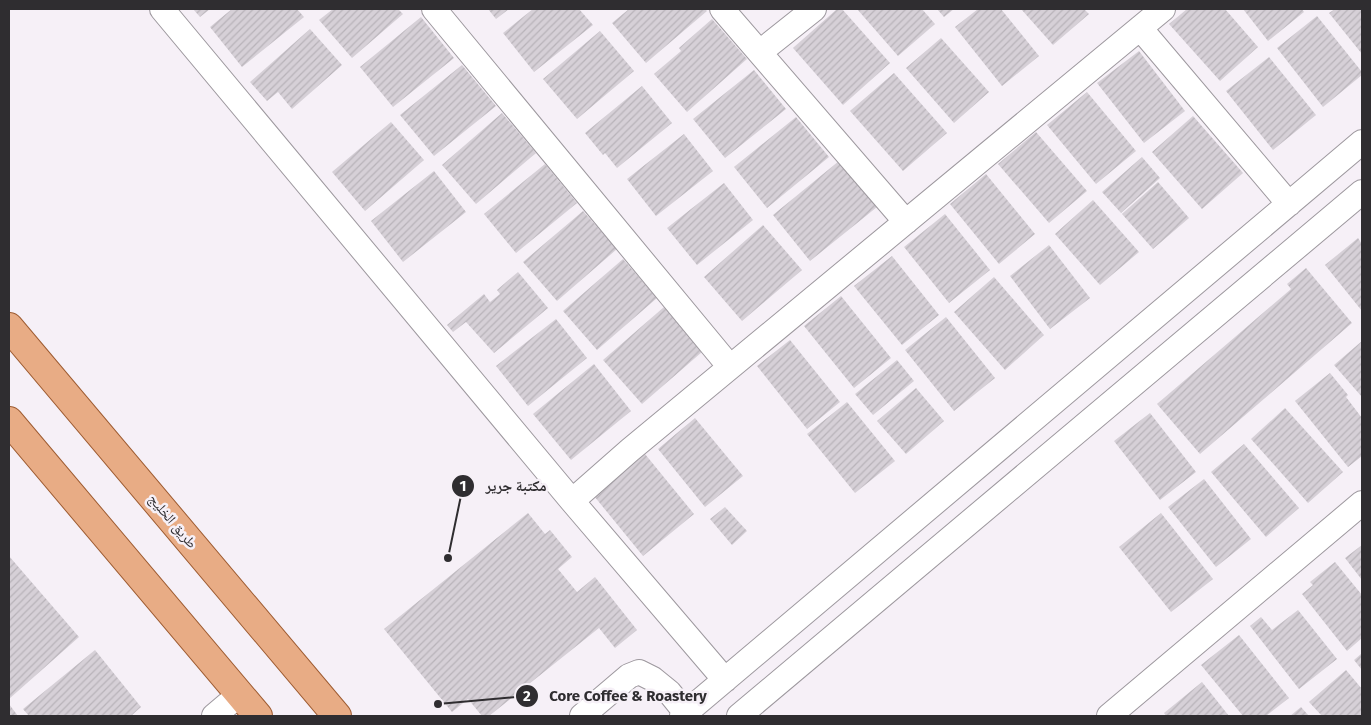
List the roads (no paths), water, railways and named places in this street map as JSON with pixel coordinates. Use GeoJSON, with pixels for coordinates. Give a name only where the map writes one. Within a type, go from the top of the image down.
{"type":"FeatureCollection","features":[{"type":"Feature","properties":{"kind":"main road","name":"طريق الخليج"},"geometry":{"type":"LineString","coordinates":[[9,327],[338,716]]}},
{"type":"Feature","properties":{"kind":"main road"},"geometry":{"type":"LineString","coordinates":[[9,420],[258,716]]}},
{"type":"Feature","properties":{"kind":"street"},"geometry":{"type":"LineString","coordinates":[[162,9],[572,502],[724,680]]}},
{"type":"Feature","properties":{"kind":"street"},"geometry":{"type":"LineString","coordinates":[[434,9],[730,367]]}},
{"type":"Feature","properties":{"kind":"street"},"geometry":{"type":"LineString","coordinates":[[722,9],[906,222]]}},
{"type":"Feature","properties":{"kind":"street"},"geometry":{"type":"LineString","coordinates":[[760,52],[814,9]]}},
{"type":"Feature","properties":{"kind":"street"},"geometry":{"type":"LineString","coordinates":[[572,502],[630,450],[1163,9]]}},
{"type":"Feature","properties":{"kind":"street"},"geometry":{"type":"LineString","coordinates":[[1140,28],[1289,204]]}},
{"type":"Feature","properties":{"kind":"street"},"geometry":{"type":"LineString","coordinates":[[582,716],[629,676],[639,672],[653,679],[669,692],[684,715],[1362,142]]}},
{"type":"Feature","properties":{"kind":"street"},"geometry":{"type":"LineString","coordinates":[[739,716],[1362,192]]}},
{"type":"Feature","properties":{"kind":"street"},"geometry":{"type":"LineString","coordinates":[[1109,716],[1362,503]]}},
{"type":"Feature","properties":{"kind":"street"},"geometry":{"type":"LineString","coordinates":[[214,716],[240,694]]}},
{"type":"Feature","properties":{"kind":"place","name":"مكتبة جرير"},"geometry":{"type":"Point","coordinates":[448,558]}},
{"type":"Feature","properties":{"kind":"place","name":"Core Coffee & Roastery"},"geometry":{"type":"Point","coordinates":[438,704]}}]}
